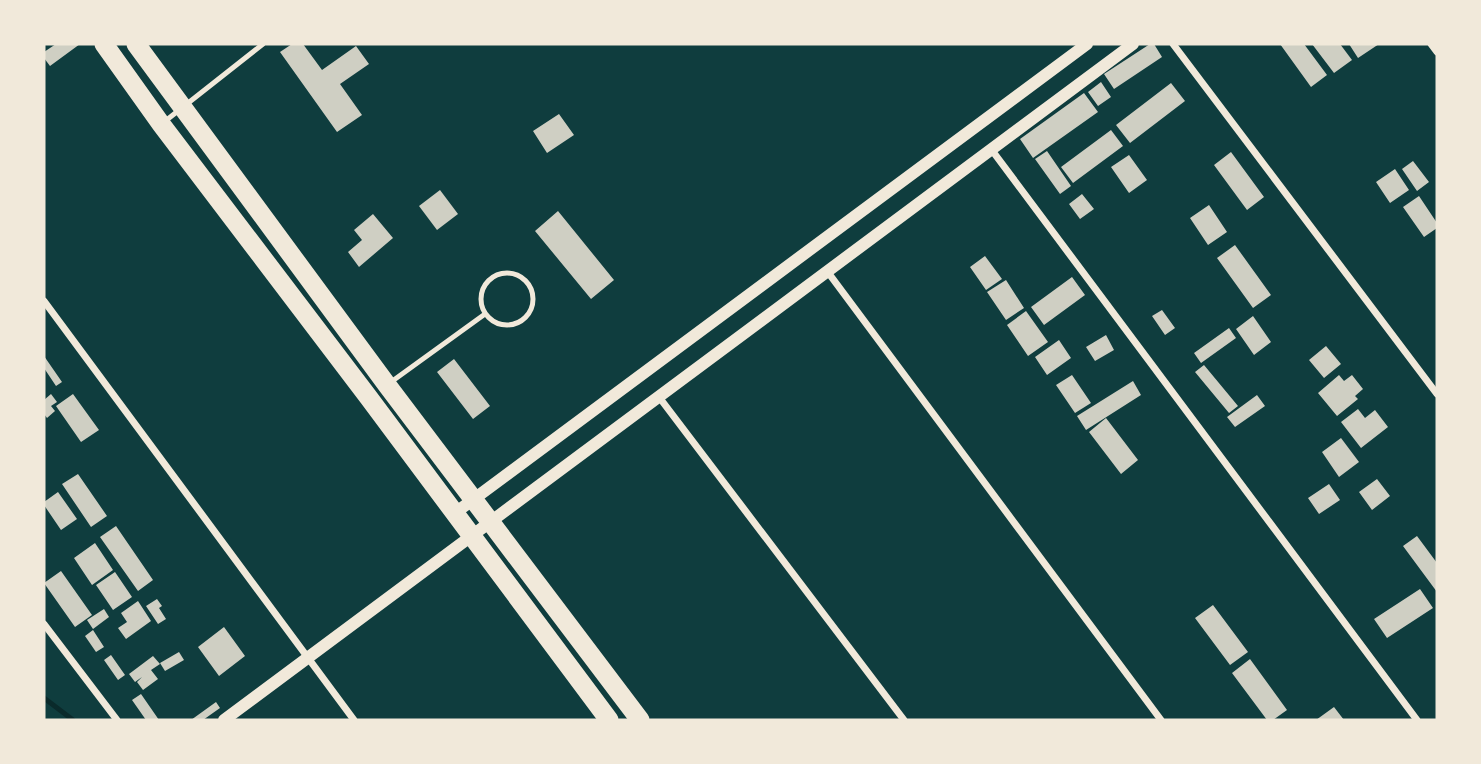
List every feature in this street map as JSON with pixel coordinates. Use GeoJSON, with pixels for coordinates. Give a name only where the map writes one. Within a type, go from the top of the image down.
{"type":"FeatureCollection","features":[{"type":"Feature","properties":{"kind":"highway"},"geometry":{"type":"LineString","coordinates":[[104,44],[161,124],[609,720]]}},
{"type":"Feature","properties":{"kind":"highway"},"geometry":{"type":"LineString","coordinates":[[136,44],[387,385],[639,720]]}},
{"type":"Feature","properties":{"kind":"street"},"geometry":{"type":"LineString","coordinates":[[455,513],[1087,44]]}},
{"type":"Feature","properties":{"kind":"street"},"geometry":{"type":"LineString","coordinates":[[224,720],[1133,44]]}},
{"type":"Feature","properties":{"kind":"street"},"geometry":{"type":"LineString","coordinates":[[1173,44],[1437,394]]}},
{"type":"Feature","properties":{"kind":"street"},"geometry":{"type":"LineString","coordinates":[[1431,44],[1437,52]]}},
{"type":"Feature","properties":{"kind":"street"},"geometry":{"type":"LineString","coordinates":[[991,149],[1417,720]]}},
{"type":"Feature","properties":{"kind":"street"},"geometry":{"type":"LineString","coordinates":[[827,271],[1161,720]]}},
{"type":"Feature","properties":{"kind":"street"},"geometry":{"type":"LineString","coordinates":[[44,301],[355,720]]}},
{"type":"Feature","properties":{"kind":"street"},"geometry":{"type":"LineString","coordinates":[[659,397],[904,720]]}},
{"type":"Feature","properties":{"kind":"street"},"geometry":{"type":"LineString","coordinates":[[44,624],[117,720]]}},
{"type":"Feature","properties":{"kind":"lane"},"geometry":{"type":"LineString","coordinates":[[161,124],[263,44]]}},
{"type":"Feature","properties":{"kind":"lane"},"geometry":{"type":"LineString","coordinates":[[515,274],[529,284],[532,308],[522,321],[506,325],[485,314],[481,296],[484,287],[497,275],[515,274]]}},
{"type":"Feature","properties":{"kind":"lane"},"geometry":{"type":"LineString","coordinates":[[369,398],[485,314]]}},
{"type":"Feature","properties":{"kind":"building"},"geometry":{"type":"Polygon","coordinates":[[[56,44],[80,44],[50,66],[44,58],[44,52],[56,44]]]}},
{"type":"Feature","properties":{"kind":"building"},"geometry":{"type":"Polygon","coordinates":[[[292,44],[303,44],[322,70],[356,46],[369,64],[340,84],[362,115],[337,132],[280,52],[292,44]]]}},
{"type":"Feature","properties":{"kind":"building"},"geometry":{"type":"Polygon","coordinates":[[[1154,44],[1162,57],[1114,89],[1104,74],[1154,44]]]}},
{"type":"Feature","properties":{"kind":"building"},"geometry":{"type":"Polygon","coordinates":[[[1280,44],[1304,44],[1327,75],[1311,87],[1280,44]]]}},
{"type":"Feature","properties":{"kind":"building"},"geometry":{"type":"Polygon","coordinates":[[[1312,44],[1340,44],[1352,60],[1334,73],[1312,44]]]}},
{"type":"Feature","properties":{"kind":"building"},"geometry":{"type":"Polygon","coordinates":[[[1349,44],[1379,44],[1358,58],[1349,44]]]}},
{"type":"Feature","properties":{"kind":"building"},"geometry":{"type":"Polygon","coordinates":[[[1101,82],[1111,97],[1098,106],[1088,92],[1101,82]]]}},
{"type":"Feature","properties":{"kind":"building"},"geometry":{"type":"Polygon","coordinates":[[[1171,83],[1185,101],[1130,143],[1116,125],[1171,83]]]}},
{"type":"Feature","properties":{"kind":"building"},"geometry":{"type":"Polygon","coordinates":[[[1084,93],[1098,112],[1033,158],[1020,139],[1084,93]]]}},
{"type":"Feature","properties":{"kind":"building"},"geometry":{"type":"Polygon","coordinates":[[[559,114],[574,135],[547,153],[533,131],[559,114]]]}},
{"type":"Feature","properties":{"kind":"building"},"geometry":{"type":"Polygon","coordinates":[[[1111,130],[1123,146],[1073,183],[1061,167],[1111,130]]]}},
{"type":"Feature","properties":{"kind":"building"},"geometry":{"type":"Polygon","coordinates":[[[1047,151],[1071,186],[1060,194],[1035,159],[1047,151]]]}},
{"type":"Feature","properties":{"kind":"building"},"geometry":{"type":"Polygon","coordinates":[[[1231,152],[1264,197],[1247,210],[1214,165],[1231,152]]]}},
{"type":"Feature","properties":{"kind":"building"},"geometry":{"type":"Polygon","coordinates":[[[1129,155],[1147,180],[1129,193],[1111,167],[1129,155]]]}},
{"type":"Feature","properties":{"kind":"building"},"geometry":{"type":"Polygon","coordinates":[[[1413,161],[1429,182],[1417,191],[1402,169],[1413,161]]]}},
{"type":"Feature","properties":{"kind":"building"},"geometry":{"type":"Polygon","coordinates":[[[1395,169],[1409,190],[1390,203],[1376,182],[1395,169]]]}},
{"type":"Feature","properties":{"kind":"building"},"geometry":{"type":"Polygon","coordinates":[[[440,190],[458,214],[437,230],[419,206],[440,190]]]}},
{"type":"Feature","properties":{"kind":"building"},"geometry":{"type":"Polygon","coordinates":[[[1082,194],[1094,209],[1080,219],[1069,204],[1082,194]]]}},
{"type":"Feature","properties":{"kind":"building"},"geometry":{"type":"Polygon","coordinates":[[[1419,196],[1437,223],[1437,228],[1424,237],[1403,207],[1419,196]]]}},
{"type":"Feature","properties":{"kind":"building"},"geometry":{"type":"Polygon","coordinates":[[[1209,205],[1227,232],[1208,245],[1190,218],[1209,205]]]}},
{"type":"Feature","properties":{"kind":"building"},"geometry":{"type":"Polygon","coordinates":[[[558,211],[614,280],[591,299],[535,231],[558,211]]]}},
{"type":"Feature","properties":{"kind":"building"},"geometry":{"type":"Polygon","coordinates":[[[373,214],[393,238],[359,267],[348,252],[362,240],[354,230],[373,214]]]}},
{"type":"Feature","properties":{"kind":"building"},"geometry":{"type":"Polygon","coordinates":[[[1235,245],[1271,295],[1253,308],[1217,258],[1235,245]]]}},
{"type":"Feature","properties":{"kind":"building"},"geometry":{"type":"Polygon","coordinates":[[[985,256],[1002,279],[986,290],[970,267],[985,256]]]}},
{"type":"Feature","properties":{"kind":"building"},"geometry":{"type":"Polygon","coordinates":[[[1072,277],[1085,295],[1044,325],[1031,307],[1072,277]]]}},
{"type":"Feature","properties":{"kind":"building"},"geometry":{"type":"Polygon","coordinates":[[[1006,280],[1024,308],[1006,320],[987,292],[1006,280]]]}},
{"type":"Feature","properties":{"kind":"building"},"geometry":{"type":"Polygon","coordinates":[[[1162,310],[1175,328],[1165,335],[1152,316],[1162,310]]]}},
{"type":"Feature","properties":{"kind":"building"},"geometry":{"type":"Polygon","coordinates":[[[1026,311],[1048,342],[1028,356],[1007,325],[1026,311]]]}},
{"type":"Feature","properties":{"kind":"building"},"geometry":{"type":"Polygon","coordinates":[[[1253,316],[1271,342],[1254,355],[1236,329],[1253,316]]]}},
{"type":"Feature","properties":{"kind":"building"},"geometry":{"type":"Polygon","coordinates":[[[1229,328],[1236,338],[1201,363],[1194,353],[1229,328]]]}},
{"type":"Feature","properties":{"kind":"building"},"geometry":{"type":"Polygon","coordinates":[[[1106,335],[1114,350],[1095,361],[1086,347],[1106,335]]]}},
{"type":"Feature","properties":{"kind":"building"},"geometry":{"type":"Polygon","coordinates":[[[1059,340],[1071,358],[1047,375],[1035,357],[1059,340]]]}},
{"type":"Feature","properties":{"kind":"building"},"geometry":{"type":"Polygon","coordinates":[[[1326,346],[1341,364],[1324,378],[1309,360],[1326,346]]]}},
{"type":"Feature","properties":{"kind":"building"},"geometry":{"type":"Polygon","coordinates":[[[44,356],[62,382],[56,386],[44,368],[44,356]]]}},
{"type":"Feature","properties":{"kind":"building"},"geometry":{"type":"Polygon","coordinates":[[[454,359],[490,406],[473,419],[437,372],[454,359]]]}},
{"type":"Feature","properties":{"kind":"building"},"geometry":{"type":"Polygon","coordinates":[[[1204,365],[1238,406],[1229,413],[1195,372],[1204,365]]]}},
{"type":"Feature","properties":{"kind":"building"},"geometry":{"type":"Polygon","coordinates":[[[1072,375],[1091,403],[1075,413],[1056,385],[1072,375]]]}},
{"type":"Feature","properties":{"kind":"building"},"geometry":{"type":"Polygon","coordinates":[[[1339,375],[1344,381],[1352,375],[1363,389],[1355,396],[1358,399],[1337,416],[1318,393],[1339,375]]]}},
{"type":"Feature","properties":{"kind":"building"},"geometry":{"type":"Polygon","coordinates":[[[1133,381],[1141,395],[1086,430],[1077,416],[1133,381]]]}},
{"type":"Feature","properties":{"kind":"building"},"geometry":{"type":"Polygon","coordinates":[[[51,394],[57,402],[51,406],[55,411],[47,418],[44,414],[44,400],[51,394]]]}},
{"type":"Feature","properties":{"kind":"building"},"geometry":{"type":"Polygon","coordinates":[[[73,394],[99,430],[81,442],[56,406],[73,394]]]}},
{"type":"Feature","properties":{"kind":"building"},"geometry":{"type":"Polygon","coordinates":[[[1257,395],[1265,406],[1235,427],[1227,417],[1257,395]]]}},
{"type":"Feature","properties":{"kind":"building"},"geometry":{"type":"Polygon","coordinates":[[[1358,409],[1365,418],[1375,410],[1388,427],[1361,448],[1341,422],[1358,409]]]}},
{"type":"Feature","properties":{"kind":"building"},"geometry":{"type":"Polygon","coordinates":[[[1106,418],[1138,460],[1121,474],[1089,432],[1106,418]]]}},
{"type":"Feature","properties":{"kind":"building"},"geometry":{"type":"Polygon","coordinates":[[[1341,438],[1359,462],[1339,477],[1322,452],[1341,438]]]}},
{"type":"Feature","properties":{"kind":"building"},"geometry":{"type":"Polygon","coordinates":[[[78,474],[107,516],[91,527],[62,484],[78,474]]]}},
{"type":"Feature","properties":{"kind":"building"},"geometry":{"type":"Polygon","coordinates":[[[1377,479],[1390,496],[1372,510],[1359,492],[1377,479]]]}},
{"type":"Feature","properties":{"kind":"building"},"geometry":{"type":"Polygon","coordinates":[[[1329,484],[1340,500],[1319,514],[1308,498],[1329,484]]]}},
{"type":"Feature","properties":{"kind":"building"},"geometry":{"type":"Polygon","coordinates":[[[58,492],[77,519],[61,530],[44,505],[44,502],[58,492]]]}},
{"type":"Feature","properties":{"kind":"building"},"geometry":{"type":"Polygon","coordinates":[[[116,526],[153,580],[138,591],[100,537],[116,526]]]}},
{"type":"Feature","properties":{"kind":"building"},"geometry":{"type":"Polygon","coordinates":[[[1417,536],[1437,563],[1437,592],[1403,546],[1417,536]]]}},
{"type":"Feature","properties":{"kind":"building"},"geometry":{"type":"Polygon","coordinates":[[[95,543],[113,570],[92,585],[74,558],[95,543]]]}},
{"type":"Feature","properties":{"kind":"building"},"geometry":{"type":"Polygon","coordinates":[[[61,571],[92,615],[75,627],[44,583],[61,571]]]}},
{"type":"Feature","properties":{"kind":"building"},"geometry":{"type":"Polygon","coordinates":[[[115,572],[132,597],[113,610],[96,585],[115,572]]]}},
{"type":"Feature","properties":{"kind":"building"},"geometry":{"type":"Polygon","coordinates":[[[1420,589],[1433,608],[1387,638],[1374,619],[1420,589]]]}},
{"type":"Feature","properties":{"kind":"building"},"geometry":{"type":"Polygon","coordinates":[[[157,599],[166,619],[158,624],[146,606],[157,599]]]}},
{"type":"Feature","properties":{"kind":"building"},"geometry":{"type":"Polygon","coordinates":[[[138,601],[151,621],[126,639],[118,628],[127,622],[121,613],[138,601]]]}},
{"type":"Feature","properties":{"kind":"building"},"geometry":{"type":"Polygon","coordinates":[[[1213,605],[1248,652],[1230,665],[1195,618],[1213,605]]]}},
{"type":"Feature","properties":{"kind":"building"},"geometry":{"type":"Polygon","coordinates":[[[104,609],[109,617],[93,629],[87,620],[104,609]]]}},
{"type":"Feature","properties":{"kind":"building"},"geometry":{"type":"Polygon","coordinates":[[[224,627],[245,656],[219,676],[198,647],[224,627]]]}},
{"type":"Feature","properties":{"kind":"building"},"geometry":{"type":"Polygon","coordinates":[[[93,630],[104,647],[96,652],[85,636],[93,630]]]}},
{"type":"Feature","properties":{"kind":"building"},"geometry":{"type":"Polygon","coordinates":[[[179,652],[184,660],[165,671],[160,663],[179,652]]]}},
{"type":"Feature","properties":{"kind":"building"},"geometry":{"type":"Polygon","coordinates":[[[111,655],[125,675],[118,680],[104,660],[111,655]]]}},
{"type":"Feature","properties":{"kind":"building"},"geometry":{"type":"Polygon","coordinates":[[[153,656],[160,664],[151,670],[158,679],[143,690],[137,682],[142,677],[135,682],[129,674],[153,656]]]}},
{"type":"Feature","properties":{"kind":"building"},"geometry":{"type":"Polygon","coordinates":[[[1250,659],[1287,710],[1273,720],[1267,720],[1232,673],[1250,659]]]}},
{"type":"Feature","properties":{"kind":"building"},"geometry":{"type":"Polygon","coordinates":[[[141,694],[159,720],[146,720],[132,700],[141,694]]]}},
{"type":"Feature","properties":{"kind":"building"},"geometry":{"type":"Polygon","coordinates":[[[216,702],[220,708],[203,720],[191,720],[216,702]]]}},
{"type":"Feature","properties":{"kind":"building"},"geometry":{"type":"Polygon","coordinates":[[[1334,707],[1344,720],[1316,720],[1334,707]]]}},
{"type":"Feature","properties":{"kind":"waterway"},"geometry":{"type":"LineString","coordinates":[[44,698],[73,720]]}}]}
